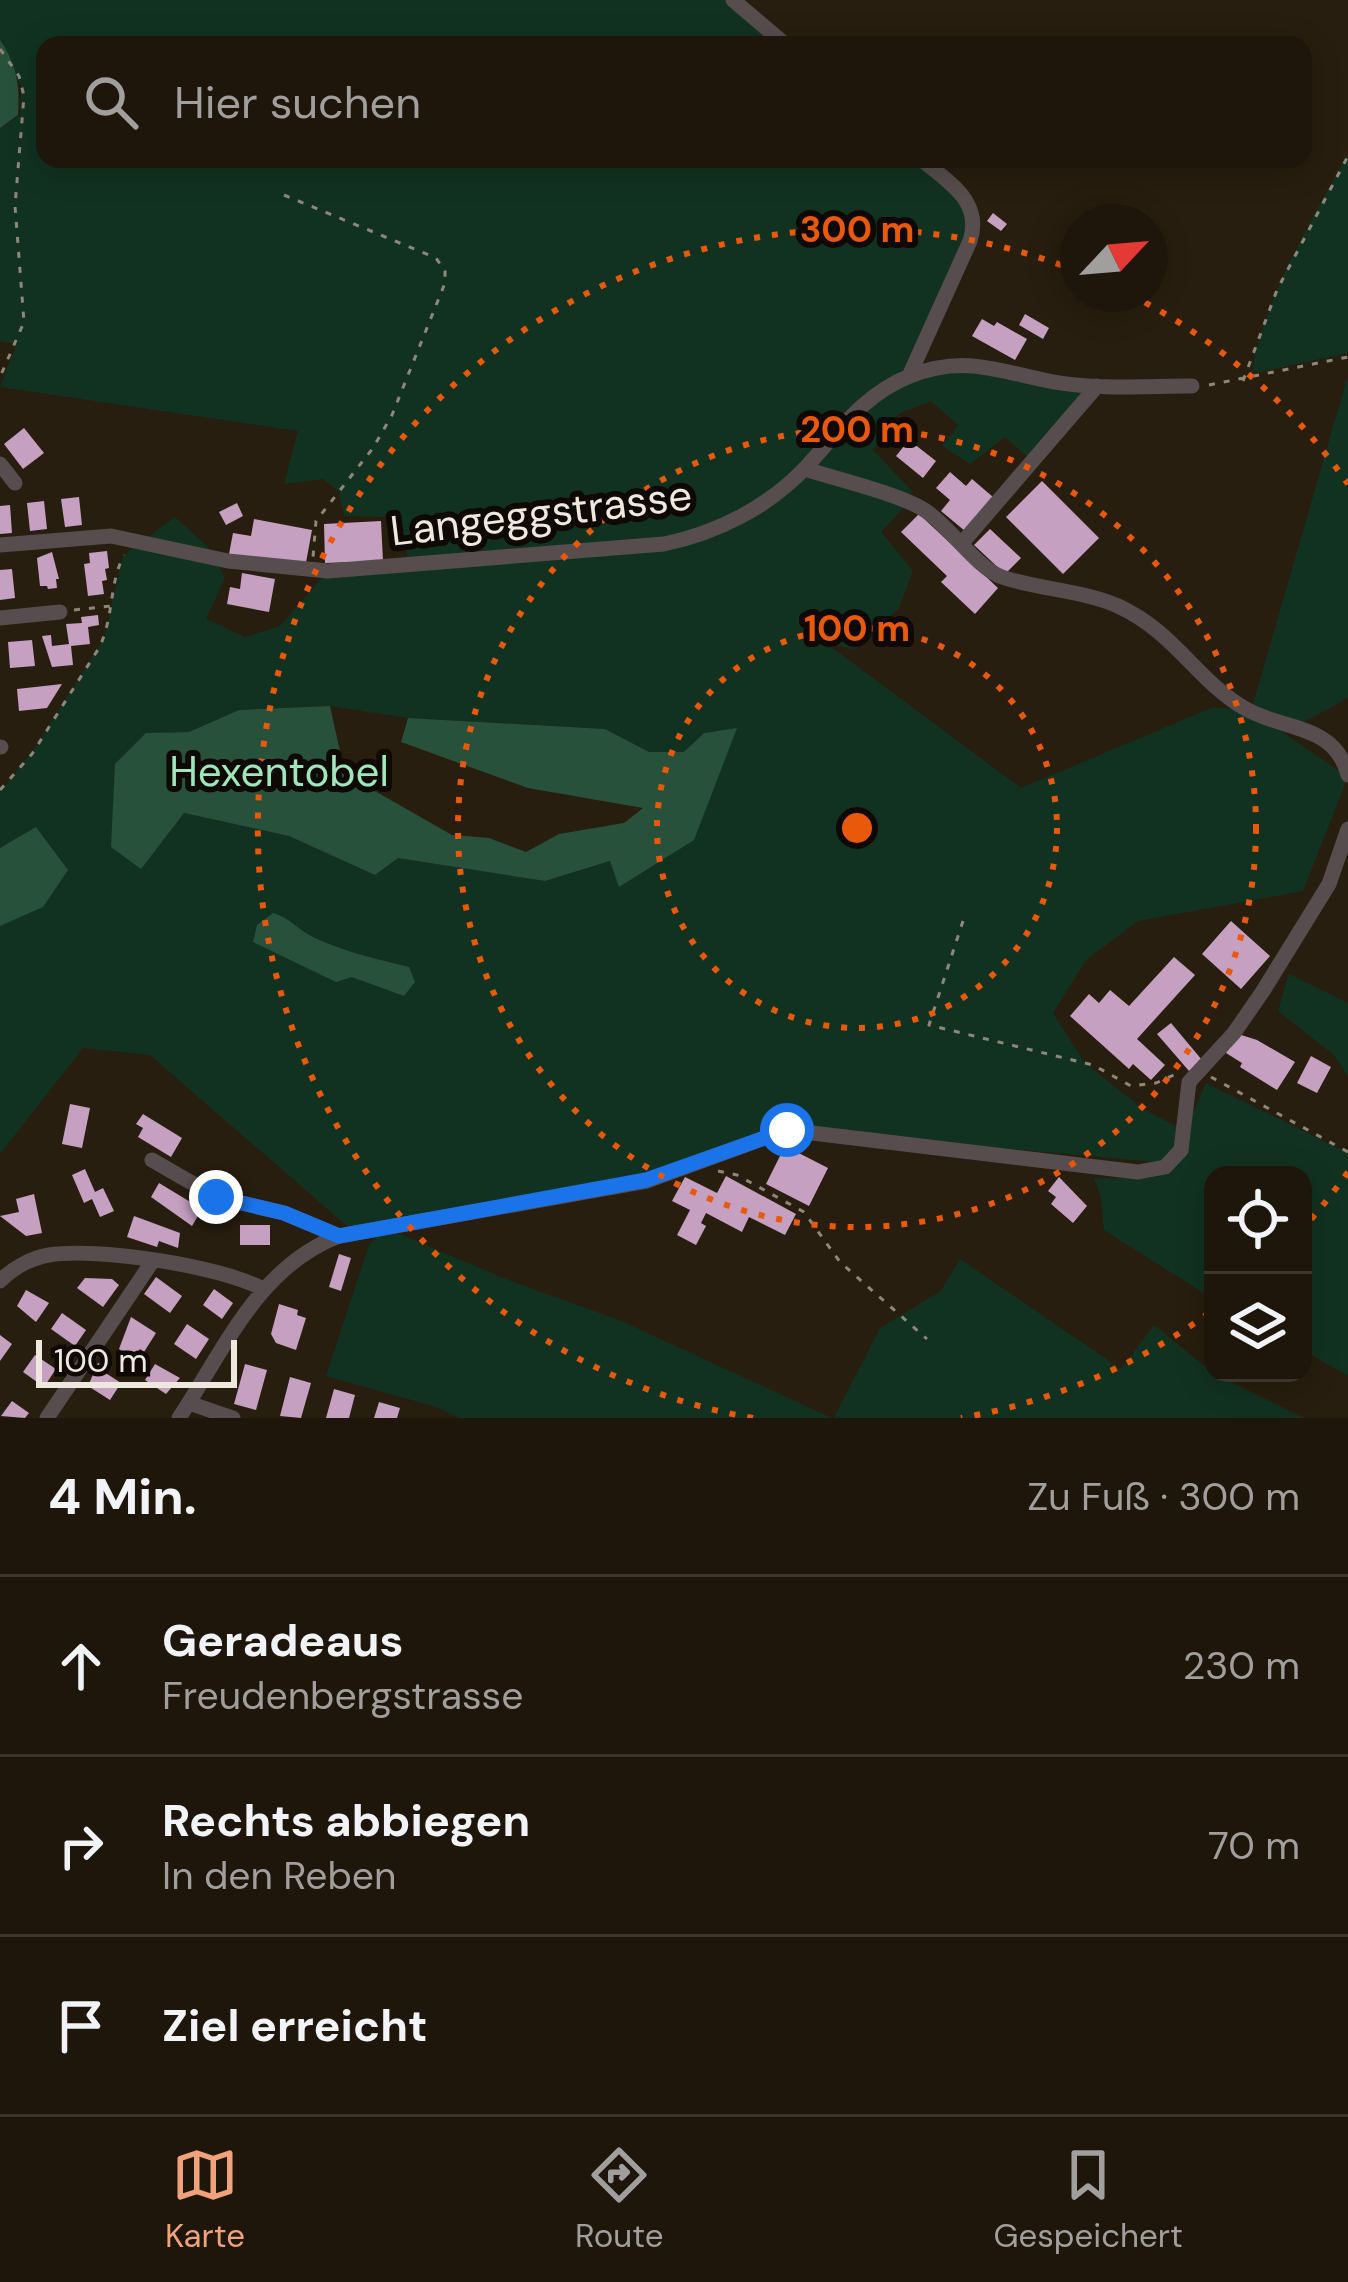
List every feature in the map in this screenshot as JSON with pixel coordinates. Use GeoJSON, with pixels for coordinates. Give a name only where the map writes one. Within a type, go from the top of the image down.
{"type":"FeatureCollection","features":[{"type":"Feature","properties":{"kind":"street"},"geometry":{"type":"LineString","coordinates":[[733,0],[775,36]]}},
{"type":"Feature","properties":{"kind":"street"},"geometry":{"type":"LineString","coordinates":[[909,376],[970,241],[974,222],[965,197],[931,168]]}},
{"type":"Feature","properties":{"kind":"street","name":"Langeggstrasse"},"geometry":{"type":"LineString","coordinates":[[0,545],[111,536],[228,561],[320,571],[410,567],[690,538],[743,516],[805,469],[864,402],[909,376],[951,365],[986,364],[1054,382],[1192,386]]}},
{"type":"Feature","properties":{"kind":"street"},"geometry":{"type":"LineString","coordinates":[[962,543],[1096,386]]}},
{"type":"Feature","properties":{"kind":"street"},"geometry":{"type":"LineString","coordinates":[[0,464],[15,483]]}},
{"type":"Feature","properties":{"kind":"street"},"geometry":{"type":"LineString","coordinates":[[805,469],[924,509],[998,576],[1095,598],[1149,623],[1231,699],[1262,717],[1330,742],[1348,776]]}},
{"type":"Feature","properties":{"kind":"street"},"geometry":{"type":"LineString","coordinates":[[0,618],[60,611]]}},
{"type":"Feature","properties":{"kind":"street"},"geometry":{"type":"LineString","coordinates":[[233,1418],[184,1411],[263,1289],[310,1247],[339,1236],[624,1185],[693,1167],[762,1136],[797,1130],[1148,1172],[1170,1163],[1184,1145],[1195,1075],[1234,1034],[1263,991],[1329,884],[1348,829]]}},
{"type":"Feature","properties":{"kind":"street"},"geometry":{"type":"LineString","coordinates":[[152,1160],[216,1197],[284,1213],[339,1236]]}},
{"type":"Feature","properties":{"kind":"street"},"geometry":{"type":"LineString","coordinates":[[0,1281],[45,1256],[207,1267],[263,1289]]}},
{"type":"Feature","properties":{"kind":"street"},"geometry":{"type":"LineString","coordinates":[[46,1418],[152,1262]]}},
{"type":"Feature","properties":{"kind":"path"},"geometry":{"type":"LineString","coordinates":[[0,50],[19,76],[24,97],[15,206],[24,322],[0,377]]}},
{"type":"Feature","properties":{"kind":"path"},"geometry":{"type":"LineString","coordinates":[[1243,381],[1277,290],[1348,155]]}},
{"type":"Feature","properties":{"kind":"path"},"geometry":{"type":"LineString","coordinates":[[284,195],[436,258],[445,271],[445,283],[392,415],[373,448],[316,521],[320,571]]}},
{"type":"Feature","properties":{"kind":"path"},"geometry":{"type":"LineString","coordinates":[[1192,386],[1243,381],[1348,357]]}},
{"type":"Feature","properties":{"kind":"path"},"geometry":{"type":"LineString","coordinates":[[0,790],[32,754],[99,648],[117,569],[139,541]]}},
{"type":"Feature","properties":{"kind":"path"},"geometry":{"type":"LineString","coordinates":[[60,611],[111,606]]}},
{"type":"Feature","properties":{"kind":"path"},"geometry":{"type":"LineString","coordinates":[[1,747],[9,755],[32,754]]}},
{"type":"Feature","properties":{"kind":"path"},"geometry":{"type":"LineString","coordinates":[[962,921],[929,1025],[1094,1065],[1131,1086],[1156,1083],[1178,1073],[1195,1075],[1348,1152]]}},
{"type":"Feature","properties":{"kind":"path"},"geometry":{"type":"LineString","coordinates":[[693,1167],[737,1175],[804,1212],[840,1262],[927,1339]]}},
{"type":"Feature","properties":{"kind":"green space"},"geometry":{"type":"Polygon","coordinates":[[[0,0],[731,0],[773,36],[36,36],[36,168],[928,168],[955,191],[971,221],[910,375],[951,365],[1097,386],[1032,461],[1005,437],[970,464],[942,446],[958,425],[931,401],[898,414],[873,450],[912,491],[908,503],[881,532],[913,571],[899,608],[855,649],[827,644],[1021,788],[1214,707],[1251,711],[1348,375],[1348,698],[1295,727],[1256,714],[1348,777],[1303,891],[1138,921],[1086,960],[1053,1013],[1085,1063],[1143,1109],[1185,1131],[1206,1083],[1348,1153],[1348,1376],[1312,1355],[1312,1166],[1204,1166],[1204,1293],[1104,1230],[1094,1178],[1132,1176],[1167,1163],[809,1131],[682,1171],[388,1229],[619,1320],[832,1418],[460,1418],[326,1376],[369,1245],[383,1229],[353,1231],[150,1055],[83,1048],[0,1154],[0,926],[36,828],[0,848],[0,792],[36,746],[104,638],[123,556],[175,517],[210,549],[225,578],[206,619],[245,637],[280,626],[328,571],[410,567],[402,529],[390,517],[344,516],[339,492],[324,479],[284,484],[298,431],[0,387],[19,338],[15,344],[0,341],[0,128],[20,115],[21,86],[0,47],[0,0]],[[330,706],[239,710],[189,732],[146,733],[184,813],[289,836],[375,875],[398,858],[545,881],[611,861],[619,886],[737,729],[704,733],[685,752],[649,752],[605,729],[408,718],[330,706]]]}},
{"type":"Feature","properties":{"kind":"green space"},"geometry":{"type":"Polygon","coordinates":[[[0,40],[14,67],[18,115],[0,128],[0,40]]]}},
{"type":"Feature","properties":{"kind":"green space"},"geometry":{"type":"Polygon","coordinates":[[[1348,154],[1348,353],[1252,370],[1279,286],[1348,154]]]}},
{"type":"Feature","properties":{"kind":"green space","name":"Hexentobel"},"geometry":{"type":"Polygon","coordinates":[[[330,706],[345,774],[452,835],[489,838],[526,852],[559,834],[624,823],[643,808],[528,788],[401,742],[408,718],[605,729],[649,752],[684,752],[704,733],[737,728],[694,840],[619,887],[610,861],[545,881],[398,858],[375,875],[289,836],[184,813],[141,869],[111,847],[115,764],[146,733],[189,732],[239,710],[330,706]]]}},
{"type":"Feature","properties":{"kind":"green space","name":"Hexentobel"},"geometry":{"type":"Polygon","coordinates":[[[36,827],[68,870],[43,907],[0,926],[0,848],[36,827]]]}},
{"type":"Feature","properties":{"kind":"green space"},"geometry":{"type":"Polygon","coordinates":[[[273,913],[326,943],[409,967],[415,982],[404,996],[352,977],[336,982],[253,942],[257,925],[273,913]]]}},
{"type":"Feature","properties":{"kind":"green space"},"geometry":{"type":"Polygon","coordinates":[[[1289,974],[1348,1003],[1348,1076],[1334,1055],[1278,1011],[1289,974]]]}},
{"type":"Feature","properties":{"kind":"green space"},"geometry":{"type":"Polygon","coordinates":[[[960,1259],[1121,1369],[1154,1325],[1204,1366],[1204,1382],[1231,1382],[1304,1418],[834,1418],[880,1328],[941,1291],[960,1259]]]}},
{"type":"Feature","properties":{"kind":"building"},"geometry":{"type":"Polygon","coordinates":[[[993,213],[1007,224],[1001,231],[987,221],[993,213]]]}},
{"type":"Feature","properties":{"kind":"building"},"geometry":{"type":"Polygon","coordinates":[[[1025,314],[1049,328],[1043,339],[1019,325],[1025,314]]]}},
{"type":"Feature","properties":{"kind":"building"},"geometry":{"type":"Polygon","coordinates":[[[982,319],[1027,339],[1015,360],[972,336],[982,319]]]}},
{"type":"Feature","properties":{"kind":"building"},"geometry":{"type":"Polygon","coordinates":[[[24,428],[44,453],[23,469],[4,444],[24,428]]]}},
{"type":"Feature","properties":{"kind":"building"},"geometry":{"type":"Polygon","coordinates":[[[909,440],[936,461],[923,478],[896,456],[909,440]]]}},
{"type":"Feature","properties":{"kind":"building"},"geometry":{"type":"Polygon","coordinates":[[[950,472],[966,486],[972,479],[993,497],[965,531],[941,511],[950,500],[936,488],[950,472]]]}},
{"type":"Feature","properties":{"kind":"building"},"geometry":{"type":"Polygon","coordinates":[[[1042,481],[1099,538],[1063,574],[1006,517],[1042,481]]]}},
{"type":"Feature","properties":{"kind":"building"},"geometry":{"type":"Polygon","coordinates":[[[79,497],[82,525],[65,527],[61,499],[79,497]]]}},
{"type":"Feature","properties":{"kind":"building"},"geometry":{"type":"Polygon","coordinates":[[[44,501],[47,529],[30,531],[27,503],[44,501]]]}},
{"type":"Feature","properties":{"kind":"building"},"geometry":{"type":"Polygon","coordinates":[[[237,503],[243,516],[226,525],[219,512],[237,503]]]}},
{"type":"Feature","properties":{"kind":"building"},"geometry":{"type":"Polygon","coordinates":[[[10,505],[12,533],[0,534],[0,506],[10,505]]]}},
{"type":"Feature","properties":{"kind":"building"},"geometry":{"type":"Polygon","coordinates":[[[919,514],[998,588],[975,614],[941,582],[947,576],[901,532],[919,514]]]}},
{"type":"Feature","properties":{"kind":"building"},"geometry":{"type":"Polygon","coordinates":[[[254,519],[312,530],[305,568],[229,554],[233,533],[251,536],[254,519]]]}},
{"type":"Feature","properties":{"kind":"building"},"geometry":{"type":"Polygon","coordinates":[[[381,521],[383,561],[325,563],[324,524],[381,521]]]}},
{"type":"Feature","properties":{"kind":"building"},"geometry":{"type":"Polygon","coordinates":[[[990,529],[1021,558],[1005,574],[974,545],[990,529]]]}},
{"type":"Feature","properties":{"kind":"building"},"geometry":{"type":"Polygon","coordinates":[[[107,551],[104,594],[88,596],[84,564],[90,563],[89,553],[107,551]]]}},
{"type":"Feature","properties":{"kind":"building"},"geometry":{"type":"Polygon","coordinates":[[[52,552],[59,579],[57,588],[48,589],[40,586],[37,558],[52,552]]]}},
{"type":"Feature","properties":{"kind":"building"},"geometry":{"type":"Polygon","coordinates":[[[12,569],[15,598],[0,600],[0,570],[12,569]]]}},
{"type":"Feature","properties":{"kind":"building"},"geometry":{"type":"Polygon","coordinates":[[[242,573],[275,579],[269,612],[227,604],[230,587],[240,589],[242,573]]]}},
{"type":"Feature","properties":{"kind":"building"},"geometry":{"type":"Polygon","coordinates":[[[98,615],[99,625],[88,627],[90,644],[71,646],[73,665],[52,667],[42,636],[51,635],[52,646],[69,644],[66,624],[98,615]]]}},
{"type":"Feature","properties":{"kind":"building"},"geometry":{"type":"Polygon","coordinates":[[[32,640],[35,666],[10,668],[8,642],[32,640]]]}},
{"type":"Feature","properties":{"kind":"building"},"geometry":{"type":"Polygon","coordinates":[[[62,684],[47,708],[19,711],[17,689],[62,684]]]}},
{"type":"Feature","properties":{"kind":"building"},"geometry":{"type":"Polygon","coordinates":[[[1231,921],[1270,956],[1241,989],[1202,954],[1231,921]]]}},
{"type":"Feature","properties":{"kind":"building"},"geometry":{"type":"Polygon","coordinates":[[[1174,957],[1195,975],[1137,1039],[1165,1065],[1151,1080],[1133,1064],[1129,1069],[1070,1016],[1089,994],[1099,1003],[1110,990],[1129,1006],[1174,957]]]}},
{"type":"Feature","properties":{"kind":"building"},"geometry":{"type":"Polygon","coordinates":[[[1171,1023],[1202,1060],[1189,1071],[1157,1034],[1171,1023]]]}},
{"type":"Feature","properties":{"kind":"building"},"geometry":{"type":"Polygon","coordinates":[[[1238,1034],[1295,1062],[1277,1090],[1226,1053],[1238,1034]]]}},
{"type":"Feature","properties":{"kind":"building"},"geometry":{"type":"Polygon","coordinates":[[[1311,1056],[1331,1067],[1317,1093],[1297,1083],[1311,1056]]]}},
{"type":"Feature","properties":{"kind":"building"},"geometry":{"type":"Polygon","coordinates":[[[70,1104],[90,1108],[82,1148],[62,1144],[70,1104]]]}},
{"type":"Feature","properties":{"kind":"building"},"geometry":{"type":"Polygon","coordinates":[[[143,1114],[182,1138],[171,1157],[138,1137],[143,1128],[136,1124],[143,1114]]]}},
{"type":"Feature","properties":{"kind":"building"},"geometry":{"type":"Polygon","coordinates":[[[785,1146],[828,1168],[809,1206],[766,1184],[785,1146]]]}},
{"type":"Feature","properties":{"kind":"building"},"geometry":{"type":"Polygon","coordinates":[[[85,1169],[95,1192],[103,1188],[114,1211],[100,1217],[92,1199],[84,1203],[72,1175],[85,1169]]]}},
{"type":"Feature","properties":{"kind":"building"},"geometry":{"type":"Polygon","coordinates":[[[726,1176],[796,1214],[785,1235],[749,1217],[742,1232],[706,1213],[701,1223],[706,1226],[696,1245],[677,1235],[690,1210],[672,1201],[685,1177],[717,1193],[726,1176]]]}},
{"type":"Feature","properties":{"kind":"building"},"geometry":{"type":"Polygon","coordinates":[[[1059,1177],[1087,1206],[1073,1223],[1051,1204],[1056,1197],[1048,1191],[1059,1177]]]}},
{"type":"Feature","properties":{"kind":"building"},"geometry":{"type":"Polygon","coordinates":[[[159,1183],[202,1209],[192,1226],[151,1197],[159,1183]]]}},
{"type":"Feature","properties":{"kind":"building"},"geometry":{"type":"Polygon","coordinates":[[[34,1194],[42,1233],[26,1236],[0,1216],[19,1212],[16,1199],[34,1194]]]}},
{"type":"Feature","properties":{"kind":"building"},"geometry":{"type":"Polygon","coordinates":[[[134,1216],[180,1233],[178,1248],[127,1237],[134,1216]]]}},
{"type":"Feature","properties":{"kind":"building"},"geometry":{"type":"Polygon","coordinates":[[[240,1225],[270,1225],[270,1245],[240,1245],[240,1225]]]}},
{"type":"Feature","properties":{"kind":"building"},"geometry":{"type":"Polygon","coordinates":[[[339,1254],[351,1258],[341,1291],[329,1287],[339,1254]]]}},
{"type":"Feature","properties":{"kind":"building"},"geometry":{"type":"Polygon","coordinates":[[[156,1277],[182,1296],[170,1313],[144,1294],[156,1277]]]}},
{"type":"Feature","properties":{"kind":"building"},"geometry":{"type":"Polygon","coordinates":[[[85,1278],[112,1279],[119,1285],[103,1307],[77,1288],[85,1278]]]}},
{"type":"Feature","properties":{"kind":"building"},"geometry":{"type":"Polygon","coordinates":[[[214,1289],[233,1303],[222,1319],[203,1305],[214,1289]]]}},
{"type":"Feature","properties":{"kind":"building"},"geometry":{"type":"Polygon","coordinates":[[[26,1290],[49,1303],[36,1322],[17,1306],[26,1290]]]}},
{"type":"Feature","properties":{"kind":"building"},"geometry":{"type":"Polygon","coordinates":[[[279,1304],[306,1318],[296,1350],[276,1343],[271,1334],[279,1304]]]}},
{"type":"Feature","properties":{"kind":"building"},"geometry":{"type":"Polygon","coordinates":[[[62,1313],[86,1330],[75,1346],[51,1329],[62,1313]]]}},
{"type":"Feature","properties":{"kind":"building"},"geometry":{"type":"Polygon","coordinates":[[[131,1317],[156,1333],[144,1352],[140,1349],[133,1359],[119,1349],[131,1317]]]}},
{"type":"Feature","properties":{"kind":"building"},"geometry":{"type":"Polygon","coordinates":[[[187,1324],[209,1339],[196,1359],[174,1344],[187,1324]]]}},
{"type":"Feature","properties":{"kind":"building"},"geometry":{"type":"Polygon","coordinates":[[[0,1335],[12,1344],[0,1361],[0,1335]]]}},
{"type":"Feature","properties":{"kind":"building"},"geometry":{"type":"Polygon","coordinates":[[[35,1355],[56,1369],[44,1387],[23,1372],[35,1355]]]}},
{"type":"Feature","properties":{"kind":"building"},"geometry":{"type":"Polygon","coordinates":[[[98,1363],[121,1383],[110,1400],[88,1386],[98,1363]]]}},
{"type":"Feature","properties":{"kind":"building"},"geometry":{"type":"Polygon","coordinates":[[[155,1364],[180,1378],[166,1394],[145,1380],[155,1364]]]}},
{"type":"Feature","properties":{"kind":"building"},"geometry":{"type":"Polygon","coordinates":[[[245,1364],[267,1370],[256,1410],[234,1404],[245,1364]]]}},
{"type":"Feature","properties":{"kind":"building"},"geometry":{"type":"Polygon","coordinates":[[[290,1377],[311,1383],[301,1418],[280,1416],[290,1377]]]}},
{"type":"Feature","properties":{"kind":"building"},"geometry":{"type":"Polygon","coordinates":[[[334,1389],[355,1395],[349,1418],[326,1418],[334,1389]]]}},
{"type":"Feature","properties":{"kind":"building"},"geometry":{"type":"Polygon","coordinates":[[[12,1401],[29,1413],[25,1418],[1,1416],[12,1401]]]}},
{"type":"Feature","properties":{"kind":"building"},"geometry":{"type":"Polygon","coordinates":[[[379,1402],[400,1408],[397,1418],[374,1418],[379,1402]]]}},
{"type":"Feature","properties":{"kind":"route"},"geometry":{"type":"LineString","coordinates":[[216,1197],[284,1213],[339,1236],[646,1180],[787,1130]]}}]}
